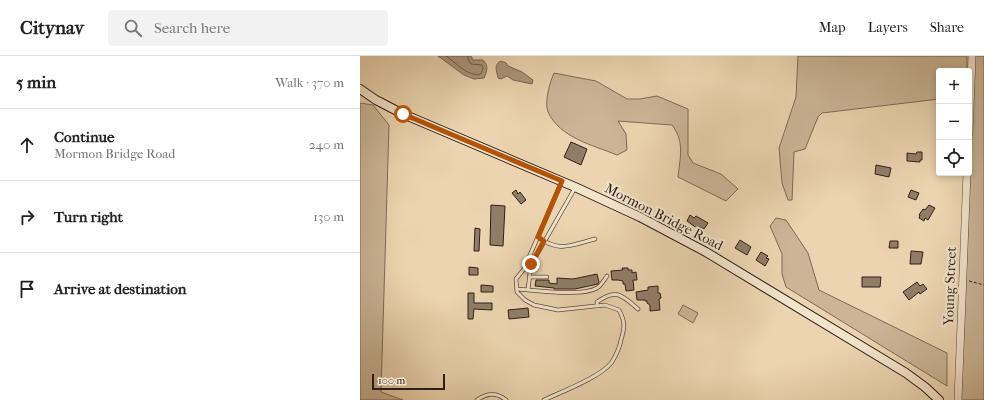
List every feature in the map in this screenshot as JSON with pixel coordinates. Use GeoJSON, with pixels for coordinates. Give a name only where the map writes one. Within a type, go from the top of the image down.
{"type":"FeatureCollection","features":[{"type":"Feature","properties":{"kind":"main road","name":"Mormon Bridge Road"},"geometry":{"type":"LineString","coordinates":[[360,89],[376,100],[403,114],[562,181],[640,217],[706,252],[906,373],[939,400]]}},
{"type":"Feature","properties":{"kind":"street"},"geometry":{"type":"LineString","coordinates":[[970,104],[972,56]]}},
{"type":"Feature","properties":{"kind":"street","name":"Young Street"},"geometry":{"type":"LineString","coordinates":[[958,400],[967,176]]}},
{"type":"Feature","properties":{"kind":"lane"},"geometry":{"type":"LineString","coordinates":[[544,400],[594,376],[611,363],[619,348],[623,332],[624,319],[618,310],[605,306],[597,306],[558,310],[534,305],[525,300],[517,292],[516,279],[524,269],[562,181]]}},
{"type":"Feature","properties":{"kind":"lane"},"geometry":{"type":"LineString","coordinates":[[524,269],[531,264],[575,187]]}},
{"type":"Feature","properties":{"kind":"lane"},"geometry":{"type":"LineString","coordinates":[[538,237],[552,246],[562,247],[595,239]]}},
{"type":"Feature","properties":{"kind":"lane"},"geometry":{"type":"LineString","coordinates":[[528,290],[531,264]]}},
{"type":"Feature","properties":{"kind":"lane"},"geometry":{"type":"LineString","coordinates":[[517,289],[568,293],[584,292],[598,288],[607,276]]}},
{"type":"Feature","properties":{"kind":"lane"},"geometry":{"type":"LineString","coordinates":[[530,277],[547,277]]}},
{"type":"Feature","properties":{"kind":"lane"},"geometry":{"type":"LineString","coordinates":[[597,306],[597,302],[603,298],[616,294],[624,297],[638,308]]}},
{"type":"Feature","properties":{"kind":"lane"},"geometry":{"type":"LineString","coordinates":[[477,400],[482,396],[494,394],[506,400]]}},
{"type":"Feature","properties":{"kind":"path"},"geometry":{"type":"LineString","coordinates":[[968,281],[984,284]]}},
{"type":"Feature","properties":{"kind":"shaded area"},"geometry":{"type":"Polygon","coordinates":[[[798,56],[967,56],[967,68],[936,68],[936,99],[822,113],[818,117],[805,149],[794,152],[792,200],[788,200],[782,183],[779,148],[796,97],[798,56]]]}},
{"type":"Feature","properties":{"kind":"shaded area"},"geometry":{"type":"Polygon","coordinates":[[[975,56],[984,56],[984,400],[961,400],[970,176],[972,176],[975,56]]]}},
{"type":"Feature","properties":{"kind":"shaded area"},"geometry":{"type":"Polygon","coordinates":[[[554,73],[596,81],[627,99],[640,99],[657,96],[688,109],[688,155],[693,163],[721,174],[738,189],[726,201],[678,177],[681,150],[679,137],[672,125],[618,121],[626,134],[627,150],[617,155],[578,140],[560,128],[553,121],[548,112],[548,92],[554,73]]]}},
{"type":"Feature","properties":{"kind":"shaded area"},"geometry":{"type":"Polygon","coordinates":[[[360,103],[373,105],[389,125],[381,392],[403,400],[360,400],[360,103]]]}},
{"type":"Feature","properties":{"kind":"shaded area"},"geometry":{"type":"Polygon","coordinates":[[[776,218],[786,220],[808,253],[819,290],[947,353],[947,386],[786,287],[782,274],[782,254],[770,226],[776,218]]]}},
{"type":"Feature","properties":{"kind":"shaded area"},"geometry":{"type":"Polygon","coordinates":[[[683,305],[698,313],[693,323],[678,314],[683,305]]]}},
{"type":"Feature","properties":{"kind":"water"},"geometry":{"type":"Polygon","coordinates":[[[438,56],[471,56],[473,60],[483,60],[487,69],[484,78],[474,79],[464,75],[438,56]]]}},
{"type":"Feature","properties":{"kind":"water"},"geometry":{"type":"Polygon","coordinates":[[[501,61],[522,72],[533,80],[532,84],[513,80],[507,76],[501,79],[498,78],[496,66],[501,61]]]}},
{"type":"Feature","properties":{"kind":"building"},"geometry":{"type":"Polygon","coordinates":[[[571,142],[587,149],[581,165],[564,157],[571,142]]]}},
{"type":"Feature","properties":{"kind":"building"},"geometry":{"type":"Polygon","coordinates":[[[917,152],[922,152],[922,160],[920,160],[920,162],[907,161],[907,153],[916,154],[917,152]]]}},
{"type":"Feature","properties":{"kind":"building"},"geometry":{"type":"Polygon","coordinates":[[[876,165],[891,168],[889,177],[875,174],[876,165]]]}},
{"type":"Feature","properties":{"kind":"building"},"geometry":{"type":"Polygon","coordinates":[[[516,190],[518,194],[520,192],[526,200],[521,204],[512,193],[516,190]]]}},
{"type":"Feature","properties":{"kind":"building"},"geometry":{"type":"Polygon","coordinates":[[[911,190],[919,193],[916,200],[908,197],[911,190]]]}},
{"type":"Feature","properties":{"kind":"building"},"geometry":{"type":"Polygon","coordinates":[[[491,205],[505,206],[503,246],[490,245],[491,205]]]}},
{"type":"Feature","properties":{"kind":"building"},"geometry":{"type":"Polygon","coordinates":[[[929,205],[935,208],[928,220],[925,218],[924,221],[919,218],[919,215],[923,209],[925,210],[929,205]]]}},
{"type":"Feature","properties":{"kind":"building"},"geometry":{"type":"Polygon","coordinates":[[[690,215],[694,218],[696,216],[708,223],[704,229],[699,227],[698,229],[687,221],[690,215]]]}},
{"type":"Feature","properties":{"kind":"building"},"geometry":{"type":"Polygon","coordinates":[[[475,228],[480,229],[479,251],[474,251],[475,228]]]}},
{"type":"Feature","properties":{"kind":"building"},"geometry":{"type":"Polygon","coordinates":[[[740,240],[751,247],[747,255],[735,248],[740,240]]]}},
{"type":"Feature","properties":{"kind":"building"},"geometry":{"type":"Polygon","coordinates":[[[890,241],[898,241],[898,248],[889,248],[890,241]]]}},
{"type":"Feature","properties":{"kind":"building"},"geometry":{"type":"Polygon","coordinates":[[[911,251],[923,252],[921,264],[910,264],[911,251]]]}},
{"type":"Feature","properties":{"kind":"building"},"geometry":{"type":"Polygon","coordinates":[[[761,252],[768,256],[766,258],[769,259],[765,266],[756,260],[761,252]]]}},
{"type":"Feature","properties":{"kind":"building"},"geometry":{"type":"Polygon","coordinates":[[[469,267],[478,268],[478,275],[469,275],[469,267]]]}},
{"type":"Feature","properties":{"kind":"building"},"geometry":{"type":"Polygon","coordinates":[[[622,268],[632,270],[632,273],[636,272],[637,280],[633,280],[634,290],[626,291],[623,281],[612,280],[611,271],[623,270],[622,268]]]}},
{"type":"Feature","properties":{"kind":"building"},"geometry":{"type":"Polygon","coordinates":[[[597,274],[598,284],[575,289],[554,289],[535,286],[536,280],[549,280],[549,283],[557,284],[557,278],[573,279],[597,274]]]}},
{"type":"Feature","properties":{"kind":"building"},"geometry":{"type":"Polygon","coordinates":[[[862,277],[881,277],[880,287],[862,287],[862,277]]]}},
{"type":"Feature","properties":{"kind":"building"},"geometry":{"type":"Polygon","coordinates":[[[917,282],[920,286],[923,284],[927,289],[920,294],[919,292],[909,300],[903,292],[917,282]]]}},
{"type":"Feature","properties":{"kind":"building"},"geometry":{"type":"Polygon","coordinates":[[[481,285],[493,286],[493,292],[481,292],[481,285]]]}},
{"type":"Feature","properties":{"kind":"building"},"geometry":{"type":"Polygon","coordinates":[[[658,286],[658,293],[660,293],[661,298],[659,299],[660,310],[650,311],[650,305],[647,301],[637,300],[636,292],[648,290],[648,287],[658,286]]]}},
{"type":"Feature","properties":{"kind":"building"},"geometry":{"type":"Polygon","coordinates":[[[468,293],[474,293],[474,303],[492,303],[492,310],[474,309],[473,319],[468,319],[468,293]]]}},
{"type":"Feature","properties":{"kind":"building"},"geometry":{"type":"Polygon","coordinates":[[[528,308],[529,317],[509,319],[508,310],[528,308]]]}},
{"type":"Feature","properties":{"kind":"route"},"geometry":{"type":"LineString","coordinates":[[403,114],[562,181],[538,237],[544,241],[531,264]]}}]}
